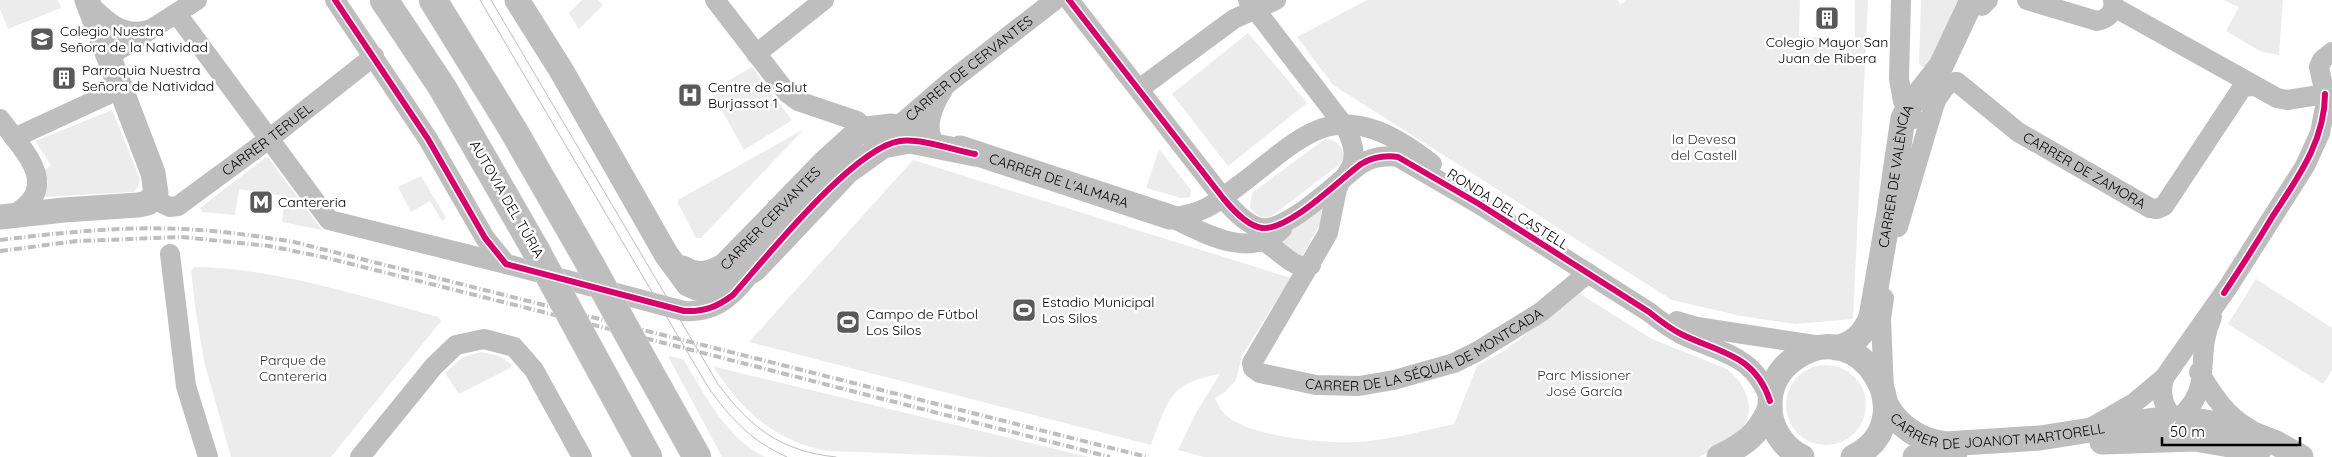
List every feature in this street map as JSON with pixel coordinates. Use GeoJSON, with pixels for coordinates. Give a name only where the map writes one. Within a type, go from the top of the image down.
{"type":"FeatureCollection","features":[{"type":"Feature","properties":{"kind":"highway","name":"AUTOVIA DEL TÚRIA"},"geometry":{"type":"LineString","coordinates":[[384,0],[442,87],[477,146],[648,457]]}},
{"type":"Feature","properties":{"kind":"highway"},"geometry":{"type":"LineString","coordinates":[[433,0],[512,128],[590,264],[696,457]]}},
{"type":"Feature","properties":{"kind":"street"},"geometry":{"type":"LineString","coordinates":[[109,56],[196,0]]}},
{"type":"Feature","properties":{"kind":"street"},"geometry":{"type":"LineString","coordinates":[[335,0],[428,139],[485,238],[506,264]]}},
{"type":"Feature","properties":{"kind":"street","name":"CARRER DE CERVANTES"},"geometry":{"type":"LineString","coordinates":[[517,0],[561,70],[666,254],[688,284],[706,290],[725,287],[755,269],[848,171],[873,152],[891,143],[934,141]]}},
{"type":"Feature","properties":{"kind":"street"},"geometry":{"type":"LineString","coordinates":[[715,0],[787,93],[798,101],[872,125]]}},
{"type":"Feature","properties":{"kind":"street"},"geometry":{"type":"LineString","coordinates":[[756,54],[824,0]]}},
{"type":"Feature","properties":{"kind":"street","name":"CARRER DE CERVANTES"},"geometry":{"type":"LineString","coordinates":[[848,171],[867,138],[872,125],[903,122],[947,84],[1055,0]]}},
{"type":"Feature","properties":{"kind":"street"},"geometry":{"type":"LineString","coordinates":[[1069,0],[1223,198]]}},
{"type":"Feature","properties":{"kind":"street"},"geometry":{"type":"LineString","coordinates":[[1139,89],[1252,4],[1276,0]]}},
{"type":"Feature","properties":{"kind":"street"},"geometry":{"type":"LineString","coordinates":[[1901,0],[1899,79],[1903,101],[1908,108],[1932,92],[1941,66],[1953,70]]}},
{"type":"Feature","properties":{"kind":"street"},"geometry":{"type":"LineString","coordinates":[[2027,0],[2097,21],[2106,19],[2113,3],[2253,86],[2277,98],[2287,100],[2328,93]]}},
{"type":"Feature","properties":{"kind":"street"},"geometry":{"type":"LineString","coordinates":[[1953,70],[1982,1]]}},
{"type":"Feature","properties":{"kind":"street"},"geometry":{"type":"LineString","coordinates":[[1953,70],[1982,1]]}},
{"type":"Feature","properties":{"kind":"street"},"geometry":{"type":"LineString","coordinates":[[88,2],[105,20],[124,31],[136,32],[155,27]]}},
{"type":"Feature","properties":{"kind":"street"},"geometry":{"type":"LineString","coordinates":[[6,217],[138,205],[148,203],[156,193],[153,173],[88,2]]}},
{"type":"Feature","properties":{"kind":"street"},"geometry":{"type":"LineString","coordinates":[[1252,4],[1344,126],[1351,138],[1354,152],[1354,162],[1337,189],[1328,233],[1311,265],[1306,267],[1297,265],[1263,241],[1278,232],[1289,222]]}},
{"type":"Feature","properties":{"kind":"street"},"geometry":{"type":"LineString","coordinates":[[177,14],[329,220],[697,312],[718,306],[733,295],[755,269]]}},
{"type":"Feature","properties":{"kind":"street","name":"CARRER DE JOANOT MARTORELL"},"geometry":{"type":"LineString","coordinates":[[1915,457],[2086,438],[2134,403],[2168,372],[2224,293],[2309,160],[2320,133],[2328,93],[2319,67],[2322,60],[2332,52]]}},
{"type":"Feature","properties":{"kind":"street","name":"CARRER TERUEL"},"geometry":{"type":"LineString","coordinates":[[153,199],[170,207],[178,206],[269,139],[374,56]]}},
{"type":"Feature","properties":{"kind":"street","name":"CARRER DE ZAMORA"},"geometry":{"type":"LineString","coordinates":[[1953,70],[2018,132],[2150,208],[2157,209],[2164,206],[2243,87],[2253,86]]}},
{"type":"Feature","properties":{"kind":"street"},"geometry":{"type":"LineString","coordinates":[[1899,79],[1904,88],[1914,92],[1932,92]]}},
{"type":"Feature","properties":{"kind":"street"},"geometry":{"type":"LineString","coordinates":[[934,141],[932,117],[937,100],[947,84]]}},
{"type":"Feature","properties":{"kind":"street"},"geometry":{"type":"LineString","coordinates":[[14,138],[120,89]]}},
{"type":"Feature","properties":{"kind":"street","name":"CARRER DE VALÈNCIA"},"geometry":{"type":"LineString","coordinates":[[1885,400],[1881,319],[1890,262],[1932,92]]}},
{"type":"Feature","properties":{"kind":"street","name":"CARRER DE VALÈNCIA"},"geometry":{"type":"LineString","coordinates":[[1719,457],[1751,438],[1759,429],[1770,404],[1771,390],[1777,376],[1787,363],[1800,354],[1815,348],[1846,346],[1866,330],[1871,317],[1889,214],[1898,137],[1908,108],[1916,127],[1898,227]]}},
{"type":"Feature","properties":{"kind":"street"},"geometry":{"type":"LineString","coordinates":[[0,119],[31,161],[38,182],[36,195],[31,203],[6,217]]}},
{"type":"Feature","properties":{"kind":"street","name":"CARRER CERVANTES"},"geometry":{"type":"LineString","coordinates":[[666,254],[686,270],[702,274],[715,272],[844,143],[872,125]]}},
{"type":"Feature","properties":{"kind":"street","name":"CARRER DE L'ALMARA"},"geometry":{"type":"LineString","coordinates":[[872,125],[934,141],[1170,217],[1199,232],[1222,240],[1236,242],[1263,241]]}},
{"type":"Feature","properties":{"kind":"street","name":"RONDA DEL CASTELL"},"geometry":{"type":"LineString","coordinates":[[1479,204],[1418,153],[1392,137],[1360,125],[1331,126],[1308,135],[1223,198],[1246,220],[1262,228],[1289,222],[1371,158],[1398,157],[1479,204],[1682,334],[1725,351],[1748,366],[1766,389],[1770,404]]}},
{"type":"Feature","properties":{"kind":"street","name":"CARRER DE L'ALMARA"},"geometry":{"type":"LineString","coordinates":[[1170,217],[1203,211],[1223,198]]}},
{"type":"Feature","properties":{"kind":"street"},"geometry":{"type":"LineString","coordinates":[[170,254],[186,386],[208,457]]}},
{"type":"Feature","properties":{"kind":"street","name":"CARRER DE LA SÉQUIA DE MONTCADA"},"geometry":{"type":"LineString","coordinates":[[1311,265],[1252,363],[1253,368],[1260,373],[1330,386],[1371,384],[1454,363],[1497,340],[1541,312],[1588,273]]}},
{"type":"Feature","properties":{"kind":"street"},"geometry":{"type":"LineString","coordinates":[[2176,420],[2192,406],[2203,378],[2202,361],[2206,336],[2210,322],[2224,293]]}},
{"type":"Feature","properties":{"kind":"street","name":"RONDA DEL CASTELL"},"geometry":{"type":"LineString","coordinates":[[1649,312],[1697,327],[1833,348]]}},
{"type":"Feature","properties":{"kind":"street"},"geometry":{"type":"LineString","coordinates":[[360,457],[434,366],[456,345],[484,339],[514,347],[534,370],[582,457]]}},
{"type":"Feature","properties":{"kind":"street"},"geometry":{"type":"LineString","coordinates":[[1833,348],[1860,357],[1873,368],[1885,400],[1884,420],[1880,430],[1862,456]]}},
{"type":"Feature","properties":{"kind":"street"},"geometry":{"type":"LineString","coordinates":[[2214,441],[2189,433],[2168,413],[2164,404],[2162,394],[2168,372],[2183,363],[2198,369],[2221,406],[2230,416],[2278,450]]}},
{"type":"Feature","properties":{"kind":"street","name":"CARRER DE JOANOT MARTORELL"},"geometry":{"type":"LineString","coordinates":[[1885,400],[1894,418],[1900,424],[1914,434],[1935,443],[1946,444],[2040,438],[2086,438]]}},
{"type":"Feature","properties":{"kind":"street"},"geometry":{"type":"LineString","coordinates":[[1770,404],[1772,421],[1778,436],[1789,448],[1802,457]]}},
{"type":"Feature","properties":{"kind":"street"},"geometry":{"type":"LineString","coordinates":[[2086,438],[2154,420],[2219,422],[2278,450],[2301,457]]}},
{"type":"Feature","properties":{"kind":"street"},"geometry":{"type":"LineString","coordinates":[[2086,438],[2179,438],[2214,441],[2256,449],[2278,450]]}},
{"type":"Feature","properties":{"kind":"green space"},"geometry":{"type":"Polygon","coordinates":[[[0,0],[58,0],[61,8],[8,29],[0,9],[0,0]]]}},
{"type":"Feature","properties":{"kind":"green space"},"geometry":{"type":"Polygon","coordinates":[[[582,0],[598,0],[603,5],[579,29],[569,13],[582,0]]]}},
{"type":"Feature","properties":{"kind":"green space","name":"la Devesa del Castell"},"geometry":{"type":"Polygon","coordinates":[[[1367,0],[1618,0],[1620,5],[1627,0],[1800,0],[1799,36],[1855,40],[1855,0],[1868,0],[1853,319],[1796,324],[1741,316],[1672,300],[1333,85],[1297,37],[1367,0]]]}},
{"type":"Feature","properties":{"kind":"green space"},"geometry":{"type":"Polygon","coordinates":[[[1921,0],[1958,0],[1929,64],[1923,67],[1919,63],[1921,0]]]}},
{"type":"Feature","properties":{"kind":"green space"},"geometry":{"type":"Polygon","coordinates":[[[2223,0],[2283,0],[2279,55],[2262,52],[2226,31],[2239,7],[2223,0]]]}},
{"type":"Feature","properties":{"kind":"green space"},"geometry":{"type":"Polygon","coordinates":[[[1248,33],[1307,103],[1228,166],[1172,94],[1248,33]]]}},
{"type":"Feature","properties":{"kind":"green space"},"geometry":{"type":"Polygon","coordinates":[[[752,67],[792,120],[744,150],[711,91],[752,67]]]}},
{"type":"Feature","properties":{"kind":"green space"},"geometry":{"type":"Polygon","coordinates":[[[112,110],[140,179],[138,187],[133,192],[44,197],[48,182],[44,171],[51,165],[35,141],[112,110]]]}},
{"type":"Feature","properties":{"kind":"green space"},"geometry":{"type":"Polygon","coordinates":[[[804,129],[701,238],[696,238],[678,200],[804,129]]]}},
{"type":"Feature","properties":{"kind":"green space"},"geometry":{"type":"Polygon","coordinates":[[[1325,139],[1333,141],[1340,146],[1344,156],[1340,164],[1273,215],[1263,217],[1255,213],[1250,207],[1252,193],[1325,139]]]}},
{"type":"Feature","properties":{"kind":"green space"},"geometry":{"type":"Polygon","coordinates":[[[1159,149],[1191,190],[1190,197],[1181,198],[1146,188],[1159,149]]]}},
{"type":"Feature","properties":{"kind":"green space"},"geometry":{"type":"Polygon","coordinates":[[[266,157],[322,230],[282,222],[285,196],[239,189],[235,215],[202,212],[200,208],[266,157]]]}},
{"type":"Feature","properties":{"kind":"green space","name":"Estadio Municipal Los Silos"},"geometry":{"type":"Polygon","coordinates":[[[913,160],[1291,278],[1242,355],[1236,380],[1225,392],[1215,398],[1228,417],[1257,430],[1292,438],[1328,442],[1357,442],[1394,437],[1454,424],[1477,366],[1504,351],[1579,293],[1652,339],[1727,369],[1739,382],[1747,397],[1749,409],[1747,419],[1743,427],[1728,441],[1699,457],[1204,457],[1178,450],[1196,413],[1220,374],[1190,383],[1173,396],[1162,416],[1151,445],[749,342],[913,160]]]}},
{"type":"Feature","properties":{"kind":"green space"},"geometry":{"type":"Polygon","coordinates":[[[421,176],[446,218],[442,221],[430,201],[411,212],[398,187],[421,176]]]}},
{"type":"Feature","properties":{"kind":"green space"},"geometry":{"type":"Polygon","coordinates":[[[1328,202],[1331,204],[1301,258],[1277,241],[1328,202]]]}},
{"type":"Feature","properties":{"kind":"green space","name":"Parque de Cantereria"},"geometry":{"type":"Polygon","coordinates":[[[194,267],[254,272],[317,284],[439,317],[441,321],[331,457],[231,457],[204,361],[191,271],[194,267]]]}},
{"type":"Feature","properties":{"kind":"green space"},"geometry":{"type":"Polygon","coordinates":[[[2256,279],[2332,328],[2332,370],[2323,384],[2228,324],[2256,279]]]}},
{"type":"Feature","properties":{"kind":"green space"},"geometry":{"type":"Polygon","coordinates":[[[481,352],[499,356],[512,365],[510,368],[459,394],[445,373],[463,357],[481,352]]]}},
{"type":"Feature","properties":{"kind":"green space"},"geometry":{"type":"Polygon","coordinates":[[[668,356],[683,359],[708,401],[728,427],[751,449],[765,457],[722,457],[668,356]]]}},
{"type":"Feature","properties":{"kind":"green space"},"geometry":{"type":"Polygon","coordinates":[[[1826,365],[1841,368],[1854,377],[1863,390],[1866,405],[1863,420],[1854,433],[1841,442],[1826,445],[1811,442],[1798,433],[1789,420],[1786,405],[1789,390],[1798,377],[1811,368],[1826,365]]]}},
{"type":"Feature","properties":{"kind":"green space"},"geometry":{"type":"Polygon","coordinates":[[[713,366],[1089,457],[988,457],[829,451],[810,447],[792,441],[762,422],[735,397],[713,366]]]}},
{"type":"Feature","properties":{"kind":"tram line"},"geometry":{"type":"LineString","coordinates":[[480,0],[708,387],[742,428],[763,444],[787,457]]}},
{"type":"Feature","properties":{"kind":"tram line"},"geometry":{"type":"LineString","coordinates":[[491,0],[718,384],[730,400],[768,435],[799,449],[836,457]]}},
{"type":"Feature","properties":{"kind":"railway"},"geometry":{"type":"LineString","coordinates":[[0,240],[75,232],[149,228],[223,232],[294,242],[1147,457]]}},
{"type":"Feature","properties":{"kind":"railway"},"geometry":{"type":"LineString","coordinates":[[0,251],[77,241],[182,237],[269,246],[323,257],[531,309],[1110,457]]}},
{"type":"Feature","properties":{"kind":"cycle path"},"geometry":{"type":"LineString","coordinates":[[335,0],[428,139],[485,238],[506,264],[684,311],[698,311],[710,308],[733,295],[788,232],[835,183],[881,148],[900,141],[917,141],[975,154]]}},
{"type":"Feature","properties":{"kind":"cycle path"},"geometry":{"type":"LineString","coordinates":[[1069,0],[1223,198],[1245,221],[1262,228],[1273,227],[1286,222],[1361,164],[1379,157],[1398,157],[1479,204],[1649,312],[1672,329],[1722,351],[1745,364],[1755,373],[1770,401]]}},
{"type":"Feature","properties":{"kind":"cycle path"},"geometry":{"type":"LineString","coordinates":[[2224,293],[2307,160],[2320,128],[2324,112],[2325,94]]}},
{"type":"Feature","properties":{"kind":"place","name":"Colegio Mayor San Juan de Ribera"},"geometry":{"type":"Point","coordinates":[1827,18]}},
{"type":"Feature","properties":{"kind":"place","name":"Colegio Nuestra Señora de la Natividad"},"geometry":{"type":"Point","coordinates":[42,39]}},
{"type":"Feature","properties":{"kind":"place","name":"Parroquia Nuestra Señora de Natividad"},"geometry":{"type":"Point","coordinates":[64,78]}},
{"type":"Feature","properties":{"kind":"place","name":"Centre de Salut Burjassot 1"},"geometry":{"type":"Point","coordinates":[690,95]}},
{"type":"Feature","properties":{"kind":"place","name":"Cantereria"},"geometry":{"type":"Point","coordinates":[261,202]}},
{"type":"Feature","properties":{"kind":"place","name":"Estadio Municipal Los Silos"},"geometry":{"type":"Point","coordinates":[1024,310]}},
{"type":"Feature","properties":{"kind":"place","name":"Campo de Fútbol Los Silos"},"geometry":{"type":"Point","coordinates":[848,322]}},
{"type":"Feature","properties":{"kind":"park label","name":"Parc Missioner José García"},"geometry":{"type":"Point","coordinates":[1584,384]}}]}
